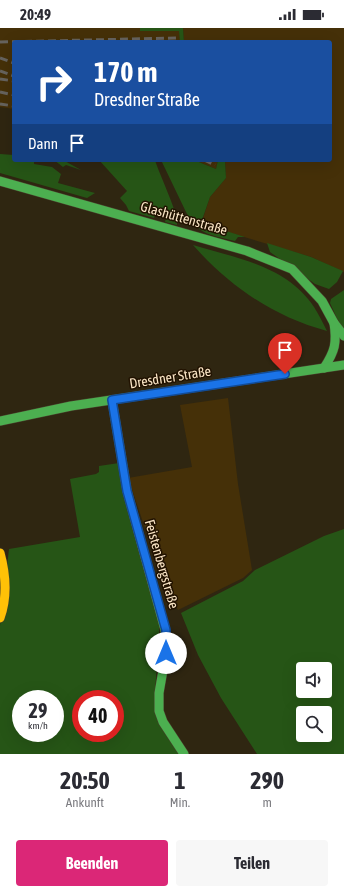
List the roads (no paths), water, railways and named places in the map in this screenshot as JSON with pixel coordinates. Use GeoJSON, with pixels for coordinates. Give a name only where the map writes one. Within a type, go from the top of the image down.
{"type":"FeatureCollection","features":[{"type":"Feature","properties":{"kind":"main road","name":"Glashüttenstraße"},"geometry":{"type":"LineString","coordinates":[[0,181],[247,251],[292,269],[322,301],[334,323],[344,336]]}},
{"type":"Feature","properties":{"kind":"main road","name":"Glashüttenstraße"},"geometry":{"type":"LineString","coordinates":[[324,368],[336,348],[337,340],[334,323]]}},
{"type":"Feature","properties":{"kind":"main road","name":"Dresdner Straße"},"geometry":{"type":"LineString","coordinates":[[0,421],[42,411],[344,365]]}},
{"type":"Feature","properties":{"kind":"main road","name":"Feistenbergstraße"},"geometry":{"type":"LineString","coordinates":[[112,400],[125,480],[166,630],[166,653],[159,693],[160,711],[163,722],[184,754]]}},
{"type":"Feature","properties":{"kind":"main road"},"geometry":{"type":"LineString","coordinates":[[0,555],[0,572]]}},
{"type":"Feature","properties":{"kind":"main road"},"geometry":{"type":"LineString","coordinates":[[0,555],[6,587],[4,607],[0,618]]}},
{"type":"Feature","properties":{"kind":"railway"},"geometry":{"type":"LineString","coordinates":[[88,40],[177,38]]}},
{"type":"Feature","properties":{"kind":"railway"},"geometry":{"type":"LineString","coordinates":[[0,42],[12,42]]}},
{"type":"Feature","properties":{"kind":"railway"},"geometry":{"type":"LineString","coordinates":[[0,58],[12,62]]}},
{"type":"Feature","properties":{"kind":"railway"},"geometry":{"type":"LineString","coordinates":[[0,71],[12,75]]}},
{"type":"Feature","properties":{"kind":"railway"},"geometry":{"type":"LineString","coordinates":[[0,79],[12,81]]}},
{"type":"Feature","properties":{"kind":"railway"},"geometry":{"type":"LineString","coordinates":[[0,92],[12,95]]}},
{"type":"Feature","properties":{"kind":"railway"},"geometry":{"type":"LineString","coordinates":[[0,104],[12,106]]}},
{"type":"Feature","properties":{"kind":"railway"},"geometry":{"type":"LineString","coordinates":[[208,162],[215,165]]}}]}
